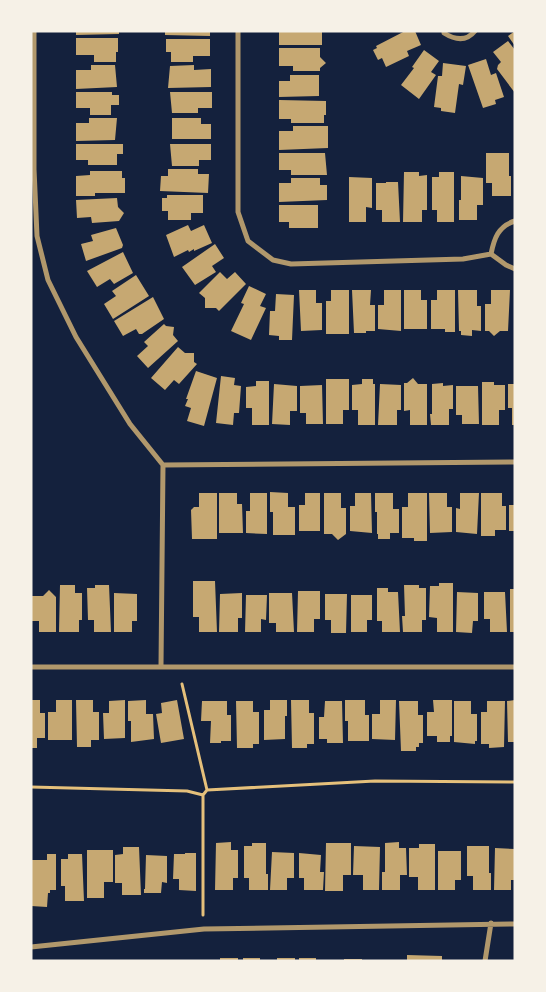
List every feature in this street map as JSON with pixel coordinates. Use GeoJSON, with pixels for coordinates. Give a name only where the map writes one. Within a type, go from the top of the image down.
{"type":"FeatureCollection","features":[{"type":"Feature","properties":{"kind":"street"},"geometry":{"type":"LineString","coordinates":[[34,31],[34,236],[48,280],[76,337],[130,424],[163,464],[161,666]]}},
{"type":"Feature","properties":{"kind":"street"},"geometry":{"type":"LineString","coordinates":[[238,31],[238,212],[248,241],[273,260],[290,264],[463,260],[491,254]]}},
{"type":"Feature","properties":{"kind":"street"},"geometry":{"type":"LineString","coordinates":[[444,31],[453,39],[464,39],[474,34],[475,31]]}},
{"type":"Feature","properties":{"kind":"street"},"geometry":{"type":"LineString","coordinates":[[491,254],[493,244],[500,230],[505,225],[515,221]]}},
{"type":"Feature","properties":{"kind":"street"},"geometry":{"type":"LineString","coordinates":[[491,254],[506,266],[515,269]]}},
{"type":"Feature","properties":{"kind":"street"},"geometry":{"type":"LineString","coordinates":[[163,464],[515,462]]}},
{"type":"Feature","properties":{"kind":"street"},"geometry":{"type":"LineString","coordinates":[[31,667],[515,667]]}},
{"type":"Feature","properties":{"kind":"street"},"geometry":{"type":"LineString","coordinates":[[485,961],[491,923]]}},
{"type":"Feature","properties":{"kind":"street"},"geometry":{"type":"LineString","coordinates":[[31,947],[204,929],[515,924]]}},
{"type":"Feature","properties":{"kind":"path"},"geometry":{"type":"LineString","coordinates":[[182,684],[207,790]]}},
{"type":"Feature","properties":{"kind":"path"},"geometry":{"type":"LineString","coordinates":[[203,915],[203,795],[207,790],[375,781],[515,782]]}},
{"type":"Feature","properties":{"kind":"path"},"geometry":{"type":"LineString","coordinates":[[31,787],[187,791],[203,795]]}},
{"type":"Feature","properties":{"kind":"building"},"geometry":{"type":"Polygon","coordinates":[[[76,31],[119,31],[119,34],[76,35],[76,31]]]}},
{"type":"Feature","properties":{"kind":"building"},"geometry":{"type":"Polygon","coordinates":[[[165,31],[210,31],[210,36],[165,35],[165,31]]]}},
{"type":"Feature","properties":{"kind":"building"},"geometry":{"type":"Polygon","coordinates":[[[279,31],[322,31],[322,45],[279,45],[279,31]]]}},
{"type":"Feature","properties":{"kind":"building"},"geometry":{"type":"Polygon","coordinates":[[[405,31],[415,31],[421,45],[407,51],[409,56],[386,67],[382,58],[378,60],[373,50],[377,48],[376,46],[405,31]]]}},
{"type":"Feature","properties":{"kind":"building"},"geometry":{"type":"Polygon","coordinates":[[[515,31],[515,46],[508,36],[515,31]]]}},
{"type":"Feature","properties":{"kind":"building"},"geometry":{"type":"Polygon","coordinates":[[[76,38],[118,38],[116,62],[94,62],[94,55],[76,55],[76,38]]]}},
{"type":"Feature","properties":{"kind":"building"},"geometry":{"type":"Polygon","coordinates":[[[166,39],[210,39],[210,56],[193,56],[193,62],[171,62],[171,52],[166,52],[166,39]]]}},
{"type":"Feature","properties":{"kind":"building"},"geometry":{"type":"Polygon","coordinates":[[[508,41],[515,50],[515,93],[497,69],[501,62],[493,52],[508,41]]]}},
{"type":"Feature","properties":{"kind":"building"},"geometry":{"type":"Polygon","coordinates":[[[279,48],[320,48],[320,57],[326,63],[320,68],[320,71],[293,71],[293,66],[279,66],[279,48]]]}},
{"type":"Feature","properties":{"kind":"building"},"geometry":{"type":"Polygon","coordinates":[[[424,50],[439,61],[431,72],[436,75],[419,99],[401,85],[414,68],[412,67],[424,50]]]}},
{"type":"Feature","properties":{"kind":"building"},"geometry":{"type":"Polygon","coordinates":[[[486,59],[491,75],[496,73],[504,97],[495,100],[496,104],[483,108],[468,65],[486,59]]]}},
{"type":"Feature","properties":{"kind":"building"},"geometry":{"type":"Polygon","coordinates":[[[443,63],[466,66],[463,85],[459,84],[455,113],[441,111],[441,108],[434,107],[438,76],[442,76],[443,63]]]}},
{"type":"Feature","properties":{"kind":"building"},"geometry":{"type":"Polygon","coordinates":[[[91,65],[115,65],[117,87],[76,89],[76,70],[91,70],[91,65]]]}},
{"type":"Feature","properties":{"kind":"building"},"geometry":{"type":"Polygon","coordinates":[[[194,65],[194,70],[211,69],[211,87],[168,88],[170,66],[194,65]]]}},
{"type":"Feature","properties":{"kind":"building"},"geometry":{"type":"Polygon","coordinates":[[[290,75],[319,75],[319,96],[279,97],[279,81],[290,81],[290,75]]]}},
{"type":"Feature","properties":{"kind":"building"},"geometry":{"type":"Polygon","coordinates":[[[76,92],[112,92],[112,95],[119,95],[119,105],[111,105],[111,115],[90,115],[90,108],[76,108],[76,92]]]}},
{"type":"Feature","properties":{"kind":"building"},"geometry":{"type":"Polygon","coordinates":[[[170,92],[212,92],[212,108],[198,108],[198,113],[172,113],[170,92]]]}},
{"type":"Feature","properties":{"kind":"building"},"geometry":{"type":"Polygon","coordinates":[[[279,100],[326,101],[324,123],[291,123],[291,119],[279,119],[279,100]]]}},
{"type":"Feature","properties":{"kind":"building"},"geometry":{"type":"Polygon","coordinates":[[[89,118],[117,118],[115,140],[76,141],[76,123],[89,123],[89,118]]]}},
{"type":"Feature","properties":{"kind":"building"},"geometry":{"type":"Polygon","coordinates":[[[172,118],[201,118],[201,124],[211,124],[211,139],[172,139],[172,118]]]}},
{"type":"Feature","properties":{"kind":"building"},"geometry":{"type":"Polygon","coordinates":[[[293,126],[328,126],[328,148],[279,150],[279,131],[293,131],[293,126]]]}},
{"type":"Feature","properties":{"kind":"building"},"geometry":{"type":"Polygon","coordinates":[[[76,144],[123,144],[123,154],[117,154],[117,165],[88,165],[88,160],[76,160],[76,144]]]}},
{"type":"Feature","properties":{"kind":"building"},"geometry":{"type":"Polygon","coordinates":[[[170,144],[211,144],[211,160],[199,160],[199,166],[172,166],[170,144]]]}},
{"type":"Feature","properties":{"kind":"building"},"geometry":{"type":"Polygon","coordinates":[[[279,153],[325,153],[327,175],[291,175],[291,170],[279,170],[279,153]]]}},
{"type":"Feature","properties":{"kind":"building"},"geometry":{"type":"Polygon","coordinates":[[[486,153],[509,153],[511,196],[492,196],[492,183],[486,183],[486,153]]]}},
{"type":"Feature","properties":{"kind":"building"},"geometry":{"type":"Polygon","coordinates":[[[168,169],[198,169],[198,174],[209,174],[208,193],[160,191],[161,176],[168,176],[168,169]]]}},
{"type":"Feature","properties":{"kind":"building"},"geometry":{"type":"Polygon","coordinates":[[[90,171],[122,171],[122,178],[125,178],[125,193],[95,193],[95,196],[76,196],[76,176],[90,175],[90,171]]]}},
{"type":"Feature","properties":{"kind":"building"},"geometry":{"type":"Polygon","coordinates":[[[404,172],[419,172],[419,176],[427,175],[427,210],[422,210],[422,222],[403,222],[404,172]]]}},
{"type":"Feature","properties":{"kind":"building"},"geometry":{"type":"Polygon","coordinates":[[[439,172],[454,172],[454,222],[437,222],[437,210],[432,210],[432,177],[439,177],[439,172]]]}},
{"type":"Feature","properties":{"kind":"building"},"geometry":{"type":"Polygon","coordinates":[[[461,176],[483,178],[483,205],[477,205],[477,220],[459,220],[461,176]]]}},
{"type":"Feature","properties":{"kind":"building"},"geometry":{"type":"Polygon","coordinates":[[[349,177],[372,178],[372,208],[366,207],[366,222],[349,222],[349,177]]]}},
{"type":"Feature","properties":{"kind":"building"},"geometry":{"type":"Polygon","coordinates":[[[291,178],[320,178],[320,185],[327,185],[327,200],[279,202],[279,183],[291,183],[291,178]]]}},
{"type":"Feature","properties":{"kind":"building"},"geometry":{"type":"Polygon","coordinates":[[[398,182],[400,222],[382,222],[382,210],[376,210],[376,183],[398,182]]]}},
{"type":"Feature","properties":{"kind":"building"},"geometry":{"type":"Polygon","coordinates":[[[167,195],[203,195],[203,213],[191,213],[191,220],[168,220],[168,211],[162,211],[162,198],[167,198],[167,195]]]}},
{"type":"Feature","properties":{"kind":"building"},"geometry":{"type":"Polygon","coordinates":[[[117,198],[118,207],[124,213],[119,221],[92,223],[91,217],[77,218],[76,200],[117,198]]]}},
{"type":"Feature","properties":{"kind":"building"},"geometry":{"type":"Polygon","coordinates":[[[279,205],[318,205],[318,228],[289,228],[289,222],[279,222],[279,205]]]}},
{"type":"Feature","properties":{"kind":"building"},"geometry":{"type":"Polygon","coordinates":[[[188,225],[191,231],[204,225],[212,243],[194,251],[194,249],[189,252],[188,250],[174,257],[166,235],[188,225]]]}},
{"type":"Feature","properties":{"kind":"building"},"geometry":{"type":"Polygon","coordinates":[[[116,228],[123,245],[122,248],[86,261],[81,244],[93,241],[91,235],[116,228]]]}},
{"type":"Feature","properties":{"kind":"building"},"geometry":{"type":"Polygon","coordinates":[[[215,244],[224,258],[212,266],[216,272],[195,285],[182,267],[215,244]]]}},
{"type":"Feature","properties":{"kind":"building"},"geometry":{"type":"Polygon","coordinates":[[[123,252],[133,273],[114,284],[110,279],[97,287],[87,271],[123,252]]]}},
{"type":"Feature","properties":{"kind":"building"},"geometry":{"type":"Polygon","coordinates":[[[220,272],[227,279],[235,272],[246,284],[219,311],[216,308],[205,308],[205,298],[199,293],[220,272]]]}},
{"type":"Feature","properties":{"kind":"building"},"geometry":{"type":"Polygon","coordinates":[[[136,275],[149,296],[113,319],[104,304],[116,296],[112,291],[136,275]]]}},
{"type":"Feature","properties":{"kind":"building"},"geometry":{"type":"Polygon","coordinates":[[[249,286],[266,294],[260,306],[266,308],[251,340],[231,331],[244,304],[241,303],[249,286]]]}},
{"type":"Feature","properties":{"kind":"building"},"geometry":{"type":"Polygon","coordinates":[[[299,290],[316,290],[316,303],[322,303],[322,330],[301,331],[299,290]]]}},
{"type":"Feature","properties":{"kind":"building"},"geometry":{"type":"Polygon","coordinates":[[[331,290],[349,290],[349,334],[326,334],[326,301],[331,301],[331,290]]]}},
{"type":"Feature","properties":{"kind":"building"},"geometry":{"type":"Polygon","coordinates":[[[352,290],[371,290],[370,305],[375,305],[375,331],[354,333],[352,290]]]}},
{"type":"Feature","properties":{"kind":"building"},"geometry":{"type":"Polygon","coordinates":[[[384,290],[401,290],[401,331],[378,329],[378,305],[384,305],[384,290]]]}},
{"type":"Feature","properties":{"kind":"building"},"geometry":{"type":"Polygon","coordinates":[[[404,290],[421,290],[421,300],[427,300],[427,329],[404,329],[404,290]]]}},
{"type":"Feature","properties":{"kind":"building"},"geometry":{"type":"Polygon","coordinates":[[[437,290],[455,290],[455,332],[445,332],[445,329],[431,329],[431,300],[437,300],[437,290]]]}},
{"type":"Feature","properties":{"kind":"building"},"geometry":{"type":"Polygon","coordinates":[[[458,290],[477,290],[477,306],[481,306],[481,331],[472,330],[472,336],[461,335],[461,331],[459,331],[458,290]]]}},
{"type":"Feature","properties":{"kind":"building"},"geometry":{"type":"Polygon","coordinates":[[[491,290],[510,290],[508,331],[500,331],[494,336],[489,331],[485,331],[485,304],[491,304],[491,290]]]}},
{"type":"Feature","properties":{"kind":"building"},"geometry":{"type":"Polygon","coordinates":[[[276,294],[294,295],[292,340],[279,340],[279,336],[269,335],[270,311],[275,311],[276,294]]]}},
{"type":"Feature","properties":{"kind":"building"},"geometry":{"type":"Polygon","coordinates":[[[153,297],[164,319],[142,334],[139,334],[136,329],[123,336],[114,321],[153,297]]]}},
{"type":"Feature","properties":{"kind":"building"},"geometry":{"type":"Polygon","coordinates":[[[164,324],[174,327],[173,335],[178,341],[148,368],[137,356],[148,346],[144,342],[164,324]]]}},
{"type":"Feature","properties":{"kind":"building"},"geometry":{"type":"Polygon","coordinates":[[[178,347],[185,353],[194,353],[194,362],[197,364],[179,384],[174,380],[165,390],[151,378],[178,347]]]}},
{"type":"Feature","properties":{"kind":"building"},"geometry":{"type":"Polygon","coordinates":[[[196,371],[217,378],[204,426],[187,421],[191,408],[185,406],[188,399],[186,399],[196,371]]]}},
{"type":"Feature","properties":{"kind":"building"},"geometry":{"type":"Polygon","coordinates":[[[221,376],[235,378],[234,385],[241,386],[239,413],[234,413],[233,425],[216,423],[221,376]]]}},
{"type":"Feature","properties":{"kind":"building"},"geometry":{"type":"Polygon","coordinates":[[[413,378],[418,384],[427,384],[427,425],[410,425],[410,410],[404,411],[404,383],[413,378]]]}},
{"type":"Feature","properties":{"kind":"building"},"geometry":{"type":"Polygon","coordinates":[[[326,379],[349,379],[349,410],[343,410],[343,424],[326,424],[326,379]]]}},
{"type":"Feature","properties":{"kind":"building"},"geometry":{"type":"Polygon","coordinates":[[[362,379],[373,379],[373,384],[375,384],[375,425],[358,425],[358,410],[352,410],[352,385],[362,384],[362,379]]]}},
{"type":"Feature","properties":{"kind":"building"},"geometry":{"type":"Polygon","coordinates":[[[256,381],[269,381],[269,425],[252,425],[252,408],[246,408],[246,387],[256,386],[256,381]]]}},
{"type":"Feature","properties":{"kind":"building"},"geometry":{"type":"Polygon","coordinates":[[[482,382],[494,382],[494,385],[505,385],[505,410],[499,410],[499,425],[482,425],[482,382]]]}},
{"type":"Feature","properties":{"kind":"building"},"geometry":{"type":"Polygon","coordinates":[[[443,383],[443,386],[453,385],[453,409],[449,409],[449,425],[431,425],[432,384],[443,383]]]}},
{"type":"Feature","properties":{"kind":"building"},"geometry":{"type":"Polygon","coordinates":[[[274,384],[297,386],[297,411],[290,411],[290,425],[272,424],[274,384]]]}},
{"type":"Feature","properties":{"kind":"building"},"geometry":{"type":"Polygon","coordinates":[[[380,384],[401,385],[401,410],[397,410],[397,425],[378,425],[380,384]]]}},
{"type":"Feature","properties":{"kind":"building"},"geometry":{"type":"Polygon","coordinates":[[[508,384],[515,384],[515,425],[512,425],[512,408],[508,408],[508,384]]]}},
{"type":"Feature","properties":{"kind":"building"},"geometry":{"type":"Polygon","coordinates":[[[322,385],[323,424],[306,424],[306,413],[300,413],[300,386],[322,385]]]}},
{"type":"Feature","properties":{"kind":"building"},"geometry":{"type":"Polygon","coordinates":[[[456,386],[478,386],[479,424],[462,424],[462,415],[456,415],[456,386]]]}},
{"type":"Feature","properties":{"kind":"building"},"geometry":{"type":"Polygon","coordinates":[[[270,492],[288,493],[288,507],[295,507],[295,535],[273,535],[273,512],[270,512],[270,492]]]}},
{"type":"Feature","properties":{"kind":"building"},"geometry":{"type":"Polygon","coordinates":[[[199,493],[217,493],[217,539],[192,539],[191,510],[194,507],[199,507],[199,493]]]}},
{"type":"Feature","properties":{"kind":"building"},"geometry":{"type":"Polygon","coordinates":[[[219,493],[237,493],[237,504],[242,504],[243,533],[219,533],[219,493]]]}},
{"type":"Feature","properties":{"kind":"building"},"geometry":{"type":"Polygon","coordinates":[[[250,493],[267,493],[267,534],[246,533],[246,511],[250,511],[250,493]]]}},
{"type":"Feature","properties":{"kind":"building"},"geometry":{"type":"Polygon","coordinates":[[[305,493],[320,493],[320,531],[299,531],[299,505],[305,505],[305,493]]]}},
{"type":"Feature","properties":{"kind":"building"},"geometry":{"type":"Polygon","coordinates":[[[324,493],[341,493],[341,508],[346,508],[346,534],[338,540],[332,534],[324,534],[324,493]]]}},
{"type":"Feature","properties":{"kind":"building"},"geometry":{"type":"Polygon","coordinates":[[[355,493],[371,493],[372,533],[350,531],[350,506],[355,506],[355,493]]]}},
{"type":"Feature","properties":{"kind":"building"},"geometry":{"type":"Polygon","coordinates":[[[375,493],[393,493],[393,509],[399,509],[399,533],[390,533],[390,539],[378,539],[375,493]]]}},
{"type":"Feature","properties":{"kind":"building"},"geometry":{"type":"Polygon","coordinates":[[[408,493],[427,493],[427,541],[414,541],[414,538],[402,538],[402,507],[408,507],[408,493]]]}},
{"type":"Feature","properties":{"kind":"building"},"geometry":{"type":"Polygon","coordinates":[[[429,493],[447,493],[447,507],[452,507],[452,532],[430,533],[429,493]]]}},
{"type":"Feature","properties":{"kind":"building"},"geometry":{"type":"Polygon","coordinates":[[[460,493],[479,493],[477,534],[456,532],[456,508],[460,509],[460,493]]]}},
{"type":"Feature","properties":{"kind":"building"},"geometry":{"type":"Polygon","coordinates":[[[481,493],[502,493],[502,506],[506,506],[506,530],[495,530],[495,536],[481,536],[481,493]]]}},
{"type":"Feature","properties":{"kind":"building"},"geometry":{"type":"Polygon","coordinates":[[[509,505],[515,505],[515,531],[509,531],[509,505]]]}},
{"type":"Feature","properties":{"kind":"building"},"geometry":{"type":"Polygon","coordinates":[[[193,581],[215,581],[217,632],[199,632],[199,617],[193,617],[193,581]]]}},
{"type":"Feature","properties":{"kind":"building"},"geometry":{"type":"Polygon","coordinates":[[[439,583],[453,583],[453,632],[437,632],[437,618],[429,617],[430,586],[439,586],[439,583]]]}},
{"type":"Feature","properties":{"kind":"building"},"geometry":{"type":"Polygon","coordinates":[[[60,585],[75,585],[75,593],[82,593],[82,620],[79,620],[79,632],[59,632],[60,585]]]}},
{"type":"Feature","properties":{"kind":"building"},"geometry":{"type":"Polygon","coordinates":[[[95,585],[109,585],[111,632],[94,632],[94,620],[88,620],[87,588],[95,588],[95,585]]]}},
{"type":"Feature","properties":{"kind":"building"},"geometry":{"type":"Polygon","coordinates":[[[404,585],[419,585],[419,588],[426,588],[426,620],[422,620],[422,632],[403,632],[402,616],[405,616],[404,585]]]}},
{"type":"Feature","properties":{"kind":"building"},"geometry":{"type":"Polygon","coordinates":[[[377,588],[388,588],[388,592],[398,592],[400,632],[382,632],[382,621],[377,621],[377,588]]]}},
{"type":"Feature","properties":{"kind":"building"},"geometry":{"type":"Polygon","coordinates":[[[510,589],[515,589],[515,632],[510,632],[510,589]]]}},
{"type":"Feature","properties":{"kind":"building"},"geometry":{"type":"Polygon","coordinates":[[[49,590],[56,597],[56,632],[39,632],[39,621],[32,621],[32,596],[43,596],[49,590]]]}},
{"type":"Feature","properties":{"kind":"building"},"geometry":{"type":"Polygon","coordinates":[[[298,591],[320,591],[320,619],[314,619],[314,632],[297,632],[298,591]]]}},
{"type":"Feature","properties":{"kind":"building"},"geometry":{"type":"Polygon","coordinates":[[[457,592],[478,593],[478,621],[473,621],[472,633],[456,632],[457,592]]]}},
{"type":"Feature","properties":{"kind":"building"},"geometry":{"type":"Polygon","coordinates":[[[484,592],[505,592],[507,632],[490,632],[490,619],[484,619],[484,592]]]}},
{"type":"Feature","properties":{"kind":"building"},"geometry":{"type":"Polygon","coordinates":[[[114,593],[137,594],[137,621],[132,621],[132,632],[114,632],[114,593]]]}},
{"type":"Feature","properties":{"kind":"building"},"geometry":{"type":"Polygon","coordinates":[[[242,593],[242,618],[238,618],[238,632],[219,632],[220,594],[242,593]]]}},
{"type":"Feature","properties":{"kind":"building"},"geometry":{"type":"Polygon","coordinates":[[[269,593],[292,593],[294,632],[276,632],[276,623],[269,623],[269,593]]]}},
{"type":"Feature","properties":{"kind":"building"},"geometry":{"type":"Polygon","coordinates":[[[325,594],[347,594],[346,633],[331,633],[331,620],[325,620],[325,594]]]}},
{"type":"Feature","properties":{"kind":"building"},"geometry":{"type":"Polygon","coordinates":[[[246,595],[267,595],[266,620],[261,619],[261,632],[245,632],[246,595]]]}},
{"type":"Feature","properties":{"kind":"building"},"geometry":{"type":"Polygon","coordinates":[[[351,595],[372,595],[372,620],[367,620],[367,632],[351,632],[351,595]]]}},
{"type":"Feature","properties":{"kind":"building"},"geometry":{"type":"Polygon","coordinates":[[[31,700],[40,700],[40,713],[45,713],[45,738],[37,738],[37,748],[31,748],[31,700]]]}},
{"type":"Feature","properties":{"kind":"building"},"geometry":{"type":"Polygon","coordinates":[[[56,700],[72,700],[72,740],[48,740],[48,712],[56,712],[56,700]]]}},
{"type":"Feature","properties":{"kind":"building"},"geometry":{"type":"Polygon","coordinates":[[[76,700],[93,700],[93,712],[99,712],[99,740],[91,740],[91,747],[77,747],[76,700]]]}},
{"type":"Feature","properties":{"kind":"building"},"geometry":{"type":"Polygon","coordinates":[[[125,700],[125,738],[104,739],[103,713],[109,713],[109,701],[125,700]]]}},
{"type":"Feature","properties":{"kind":"building"},"geometry":{"type":"Polygon","coordinates":[[[146,700],[146,714],[153,714],[154,739],[131,742],[131,721],[128,721],[128,701],[146,700]]]}},
{"type":"Feature","properties":{"kind":"building"},"geometry":{"type":"Polygon","coordinates":[[[177,700],[184,739],[161,743],[156,714],[162,713],[161,703],[177,700]]]}},
{"type":"Feature","properties":{"kind":"building"},"geometry":{"type":"Polygon","coordinates":[[[270,700],[287,700],[285,739],[264,740],[264,710],[270,710],[270,700]]]}},
{"type":"Feature","properties":{"kind":"building"},"geometry":{"type":"Polygon","coordinates":[[[291,700],[309,700],[309,713],[314,713],[314,744],[307,744],[307,748],[292,748],[291,700]]]}},
{"type":"Feature","properties":{"kind":"building"},"geometry":{"type":"Polygon","coordinates":[[[345,700],[365,700],[365,715],[369,715],[369,741],[348,741],[348,721],[345,721],[345,700]]]}},
{"type":"Feature","properties":{"kind":"building"},"geometry":{"type":"Polygon","coordinates":[[[380,700],[396,700],[395,740],[372,739],[372,714],[380,714],[380,700]]]}},
{"type":"Feature","properties":{"kind":"building"},"geometry":{"type":"Polygon","coordinates":[[[433,700],[452,700],[452,736],[450,736],[450,742],[437,742],[437,736],[427,736],[427,712],[434,712],[433,700]]]}},
{"type":"Feature","properties":{"kind":"building"},"geometry":{"type":"Polygon","coordinates":[[[515,700],[515,742],[508,742],[507,701],[515,700]]]}},
{"type":"Feature","properties":{"kind":"building"},"geometry":{"type":"Polygon","coordinates":[[[202,701],[227,701],[227,715],[231,715],[231,741],[210,743],[211,721],[201,721],[202,701]]]}},
{"type":"Feature","properties":{"kind":"building"},"geometry":{"type":"Polygon","coordinates":[[[236,701],[253,701],[253,712],[259,712],[259,744],[253,744],[253,748],[237,748],[236,701]]]}},
{"type":"Feature","properties":{"kind":"building"},"geometry":{"type":"Polygon","coordinates":[[[325,701],[342,701],[343,743],[327,743],[327,739],[319,739],[319,717],[324,717],[325,701]]]}},
{"type":"Feature","properties":{"kind":"building"},"geometry":{"type":"Polygon","coordinates":[[[399,701],[418,701],[418,715],[423,715],[423,743],[419,743],[416,751],[401,751],[399,701]]]}},
{"type":"Feature","properties":{"kind":"building"},"geometry":{"type":"Polygon","coordinates":[[[454,701],[471,701],[471,714],[477,714],[477,741],[475,741],[475,744],[454,742],[454,701]]]}},
{"type":"Feature","properties":{"kind":"building"},"geometry":{"type":"Polygon","coordinates":[[[487,701],[505,701],[504,747],[489,748],[489,744],[481,744],[481,712],[487,712],[487,701]]]}},
{"type":"Feature","properties":{"kind":"building"},"geometry":{"type":"Polygon","coordinates":[[[231,842],[231,850],[238,850],[238,878],[233,878],[233,890],[215,890],[216,843],[231,842]]]}},
{"type":"Feature","properties":{"kind":"building"},"geometry":{"type":"Polygon","coordinates":[[[399,842],[399,848],[406,848],[407,875],[400,875],[400,890],[382,890],[382,872],[385,872],[385,843],[399,842]]]}},
{"type":"Feature","properties":{"kind":"building"},"geometry":{"type":"Polygon","coordinates":[[[252,843],[266,843],[268,890],[249,890],[249,878],[244,878],[244,846],[252,846],[252,843]]]}},
{"type":"Feature","properties":{"kind":"building"},"geometry":{"type":"Polygon","coordinates":[[[326,843],[351,843],[351,875],[343,875],[343,891],[325,891],[326,843]]]}},
{"type":"Feature","properties":{"kind":"building"},"geometry":{"type":"Polygon","coordinates":[[[419,844],[435,844],[435,890],[418,890],[418,877],[409,877],[409,848],[419,848],[419,844]]]}},
{"type":"Feature","properties":{"kind":"building"},"geometry":{"type":"Polygon","coordinates":[[[354,846],[380,847],[379,890],[363,890],[363,875],[353,875],[354,846]]]}},
{"type":"Feature","properties":{"kind":"building"},"geometry":{"type":"Polygon","coordinates":[[[467,846],[489,846],[491,890],[473,890],[473,876],[467,876],[467,846]]]}},
{"type":"Feature","properties":{"kind":"building"},"geometry":{"type":"Polygon","coordinates":[[[123,847],[139,847],[141,895],[122,895],[122,883],[115,883],[115,855],[123,854],[123,847]]]}},
{"type":"Feature","properties":{"kind":"building"},"geometry":{"type":"Polygon","coordinates":[[[495,848],[515,849],[515,880],[511,880],[511,890],[494,890],[495,848]]]}},
{"type":"Feature","properties":{"kind":"building"},"geometry":{"type":"Polygon","coordinates":[[[87,850],[113,850],[113,882],[104,882],[104,898],[87,898],[87,850]]]}},
{"type":"Feature","properties":{"kind":"building"},"geometry":{"type":"Polygon","coordinates":[[[438,851],[461,851],[461,880],[455,880],[455,890],[438,890],[438,851]]]}},
{"type":"Feature","properties":{"kind":"building"},"geometry":{"type":"Polygon","coordinates":[[[272,852],[294,853],[294,878],[287,878],[287,890],[270,890],[272,852]]]}},
{"type":"Feature","properties":{"kind":"building"},"geometry":{"type":"Polygon","coordinates":[[[196,853],[196,891],[179,890],[179,879],[173,879],[174,854],[196,853]]]}},
{"type":"Feature","properties":{"kind":"building"},"geometry":{"type":"Polygon","coordinates":[[[299,853],[321,855],[320,872],[324,872],[323,890],[304,890],[304,878],[299,878],[299,853]]]}},
{"type":"Feature","properties":{"kind":"building"},"geometry":{"type":"Polygon","coordinates":[[[47,854],[56,854],[56,890],[50,890],[50,893],[48,893],[47,907],[31,906],[31,860],[47,860],[47,854]]]}},
{"type":"Feature","properties":{"kind":"building"},"geometry":{"type":"Polygon","coordinates":[[[68,854],[82,854],[84,901],[65,901],[65,886],[61,886],[61,859],[68,859],[68,854]]]}},
{"type":"Feature","properties":{"kind":"building"},"geometry":{"type":"Polygon","coordinates":[[[146,855],[167,856],[167,883],[162,882],[161,893],[144,893],[146,855]]]}},
{"type":"Feature","properties":{"kind":"building"},"geometry":{"type":"Polygon","coordinates":[[[407,955],[442,956],[442,961],[407,961],[407,955]]]}},
{"type":"Feature","properties":{"kind":"building"},"geometry":{"type":"Polygon","coordinates":[[[220,958],[238,958],[238,961],[220,961],[220,958]]]}},
{"type":"Feature","properties":{"kind":"building"},"geometry":{"type":"Polygon","coordinates":[[[243,958],[260,958],[260,961],[243,961],[243,958]]]}},
{"type":"Feature","properties":{"kind":"building"},"geometry":{"type":"Polygon","coordinates":[[[277,958],[295,958],[295,961],[277,961],[277,958]]]}},
{"type":"Feature","properties":{"kind":"building"},"geometry":{"type":"Polygon","coordinates":[[[299,958],[316,958],[316,961],[299,961],[299,958]]]}},
{"type":"Feature","properties":{"kind":"building"},"geometry":{"type":"Polygon","coordinates":[[[344,959],[362,959],[362,961],[344,961],[344,959]]]}}]}
